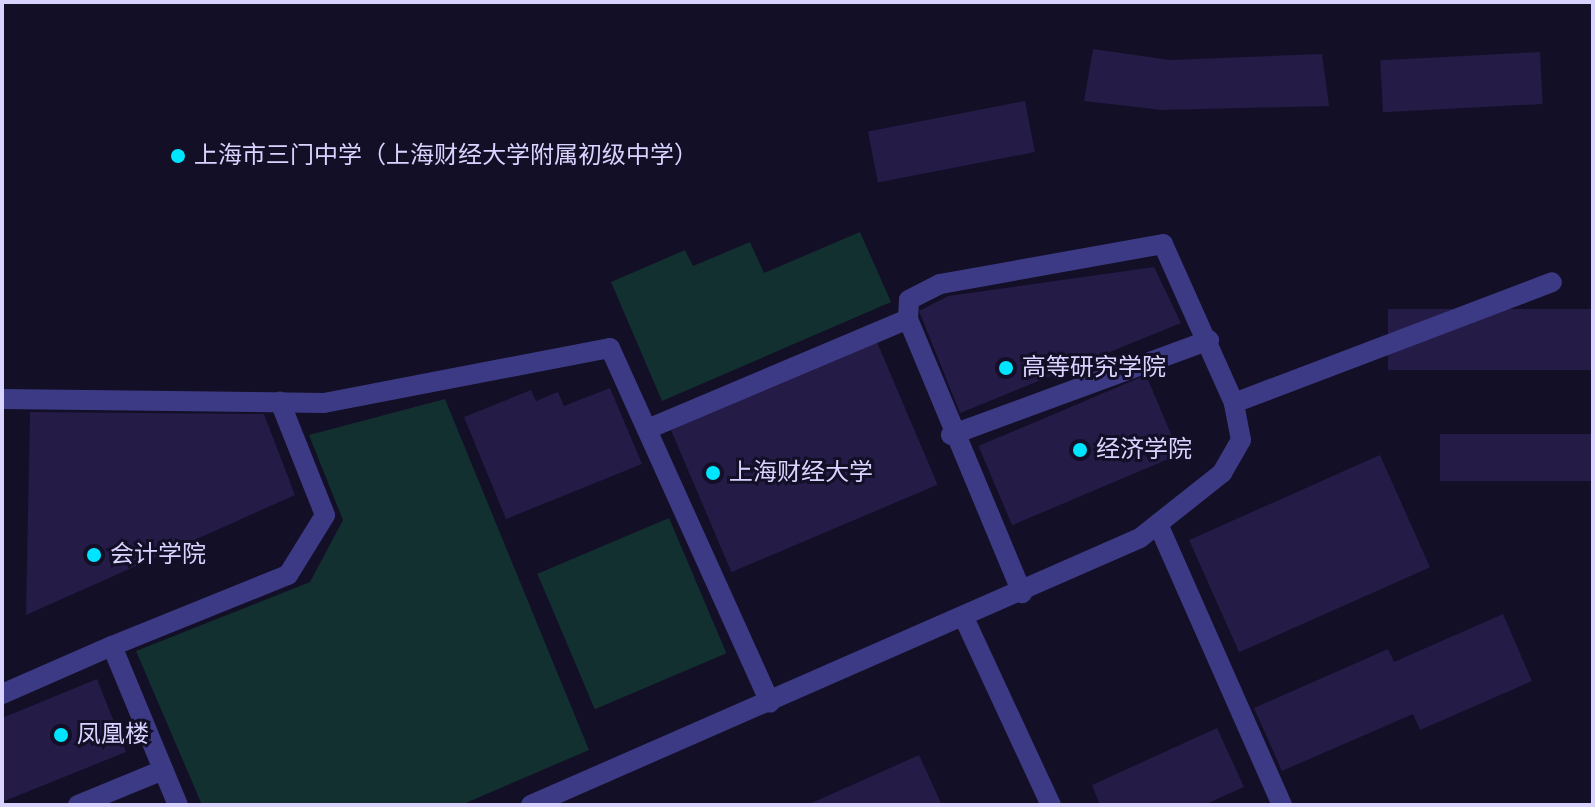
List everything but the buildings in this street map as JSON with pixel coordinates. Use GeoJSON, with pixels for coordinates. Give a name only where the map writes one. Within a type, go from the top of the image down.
{"type":"FeatureCollection","features":[{"type":"Feature","properties":{"kind":"lane"},"geometry":{"type":"LineString","coordinates":[[531,805],[1022,593],[1158,524],[1222,473],[1241,440],[1234,403],[1209,340],[1163,244],[940,284],[909,300],[908,319],[951,435],[1022,593]]}},
{"type":"Feature","properties":{"kind":"lane"},"geometry":{"type":"LineString","coordinates":[[1234,403],[1552,282]]}},
{"type":"Feature","properties":{"kind":"lane"},"geometry":{"type":"LineString","coordinates":[[648,429],[908,319]]}},
{"type":"Feature","properties":{"kind":"lane"},"geometry":{"type":"LineString","coordinates":[[951,435],[1209,340]]}},
{"type":"Feature","properties":{"kind":"lane"},"geometry":{"type":"LineString","coordinates":[[2,399],[324,403],[610,348],[770,703]]}},
{"type":"Feature","properties":{"kind":"lane"},"geometry":{"type":"LineString","coordinates":[[2,694],[288,575],[325,515],[280,402]]}},
{"type":"Feature","properties":{"kind":"lane"},"geometry":{"type":"LineString","coordinates":[[1158,524],[1282,805]]}},
{"type":"Feature","properties":{"kind":"lane"},"geometry":{"type":"LineString","coordinates":[[965,620],[1051,805]]}},
{"type":"Feature","properties":{"kind":"lane"},"geometry":{"type":"LineString","coordinates":[[112,646],[178,805]]}},
{"type":"Feature","properties":{"kind":"lane"},"geometry":{"type":"LineString","coordinates":[[78,805],[163,770]]}},
{"type":"Feature","properties":{"kind":"green space"},"geometry":{"type":"Polygon","coordinates":[[[860,232],[891,302],[662,401],[611,282],[685,250],[693,266],[750,242],[764,273],[860,232]]]}},
{"type":"Feature","properties":{"kind":"green space"},"geometry":{"type":"Polygon","coordinates":[[[445,399],[589,750],[461,805],[202,805],[136,651],[310,582],[343,520],[309,435],[445,399]]]}},
{"type":"Feature","properties":{"kind":"green space"},"geometry":{"type":"Polygon","coordinates":[[[669,518],[726,653],[595,709],[537,574],[669,518]]]}},
{"type":"Feature","properties":{"kind":"place","name":"上海市三门中学（上海财经大学附属初级中学）"},"geometry":{"type":"Point","coordinates":[178,156]}},
{"type":"Feature","properties":{"kind":"place","name":"高等研究学院"},"geometry":{"type":"Point","coordinates":[1006,368]}},
{"type":"Feature","properties":{"kind":"place","name":"经济学院"},"geometry":{"type":"Point","coordinates":[1080,450]}},
{"type":"Feature","properties":{"kind":"place","name":"上海财经大学"},"geometry":{"type":"Point","coordinates":[713,473]}},
{"type":"Feature","properties":{"kind":"place","name":"会计学院"},"geometry":{"type":"Point","coordinates":[94,555]}},
{"type":"Feature","properties":{"kind":"place","name":"凤凰楼"},"geometry":{"type":"Point","coordinates":[61,735]}}]}
